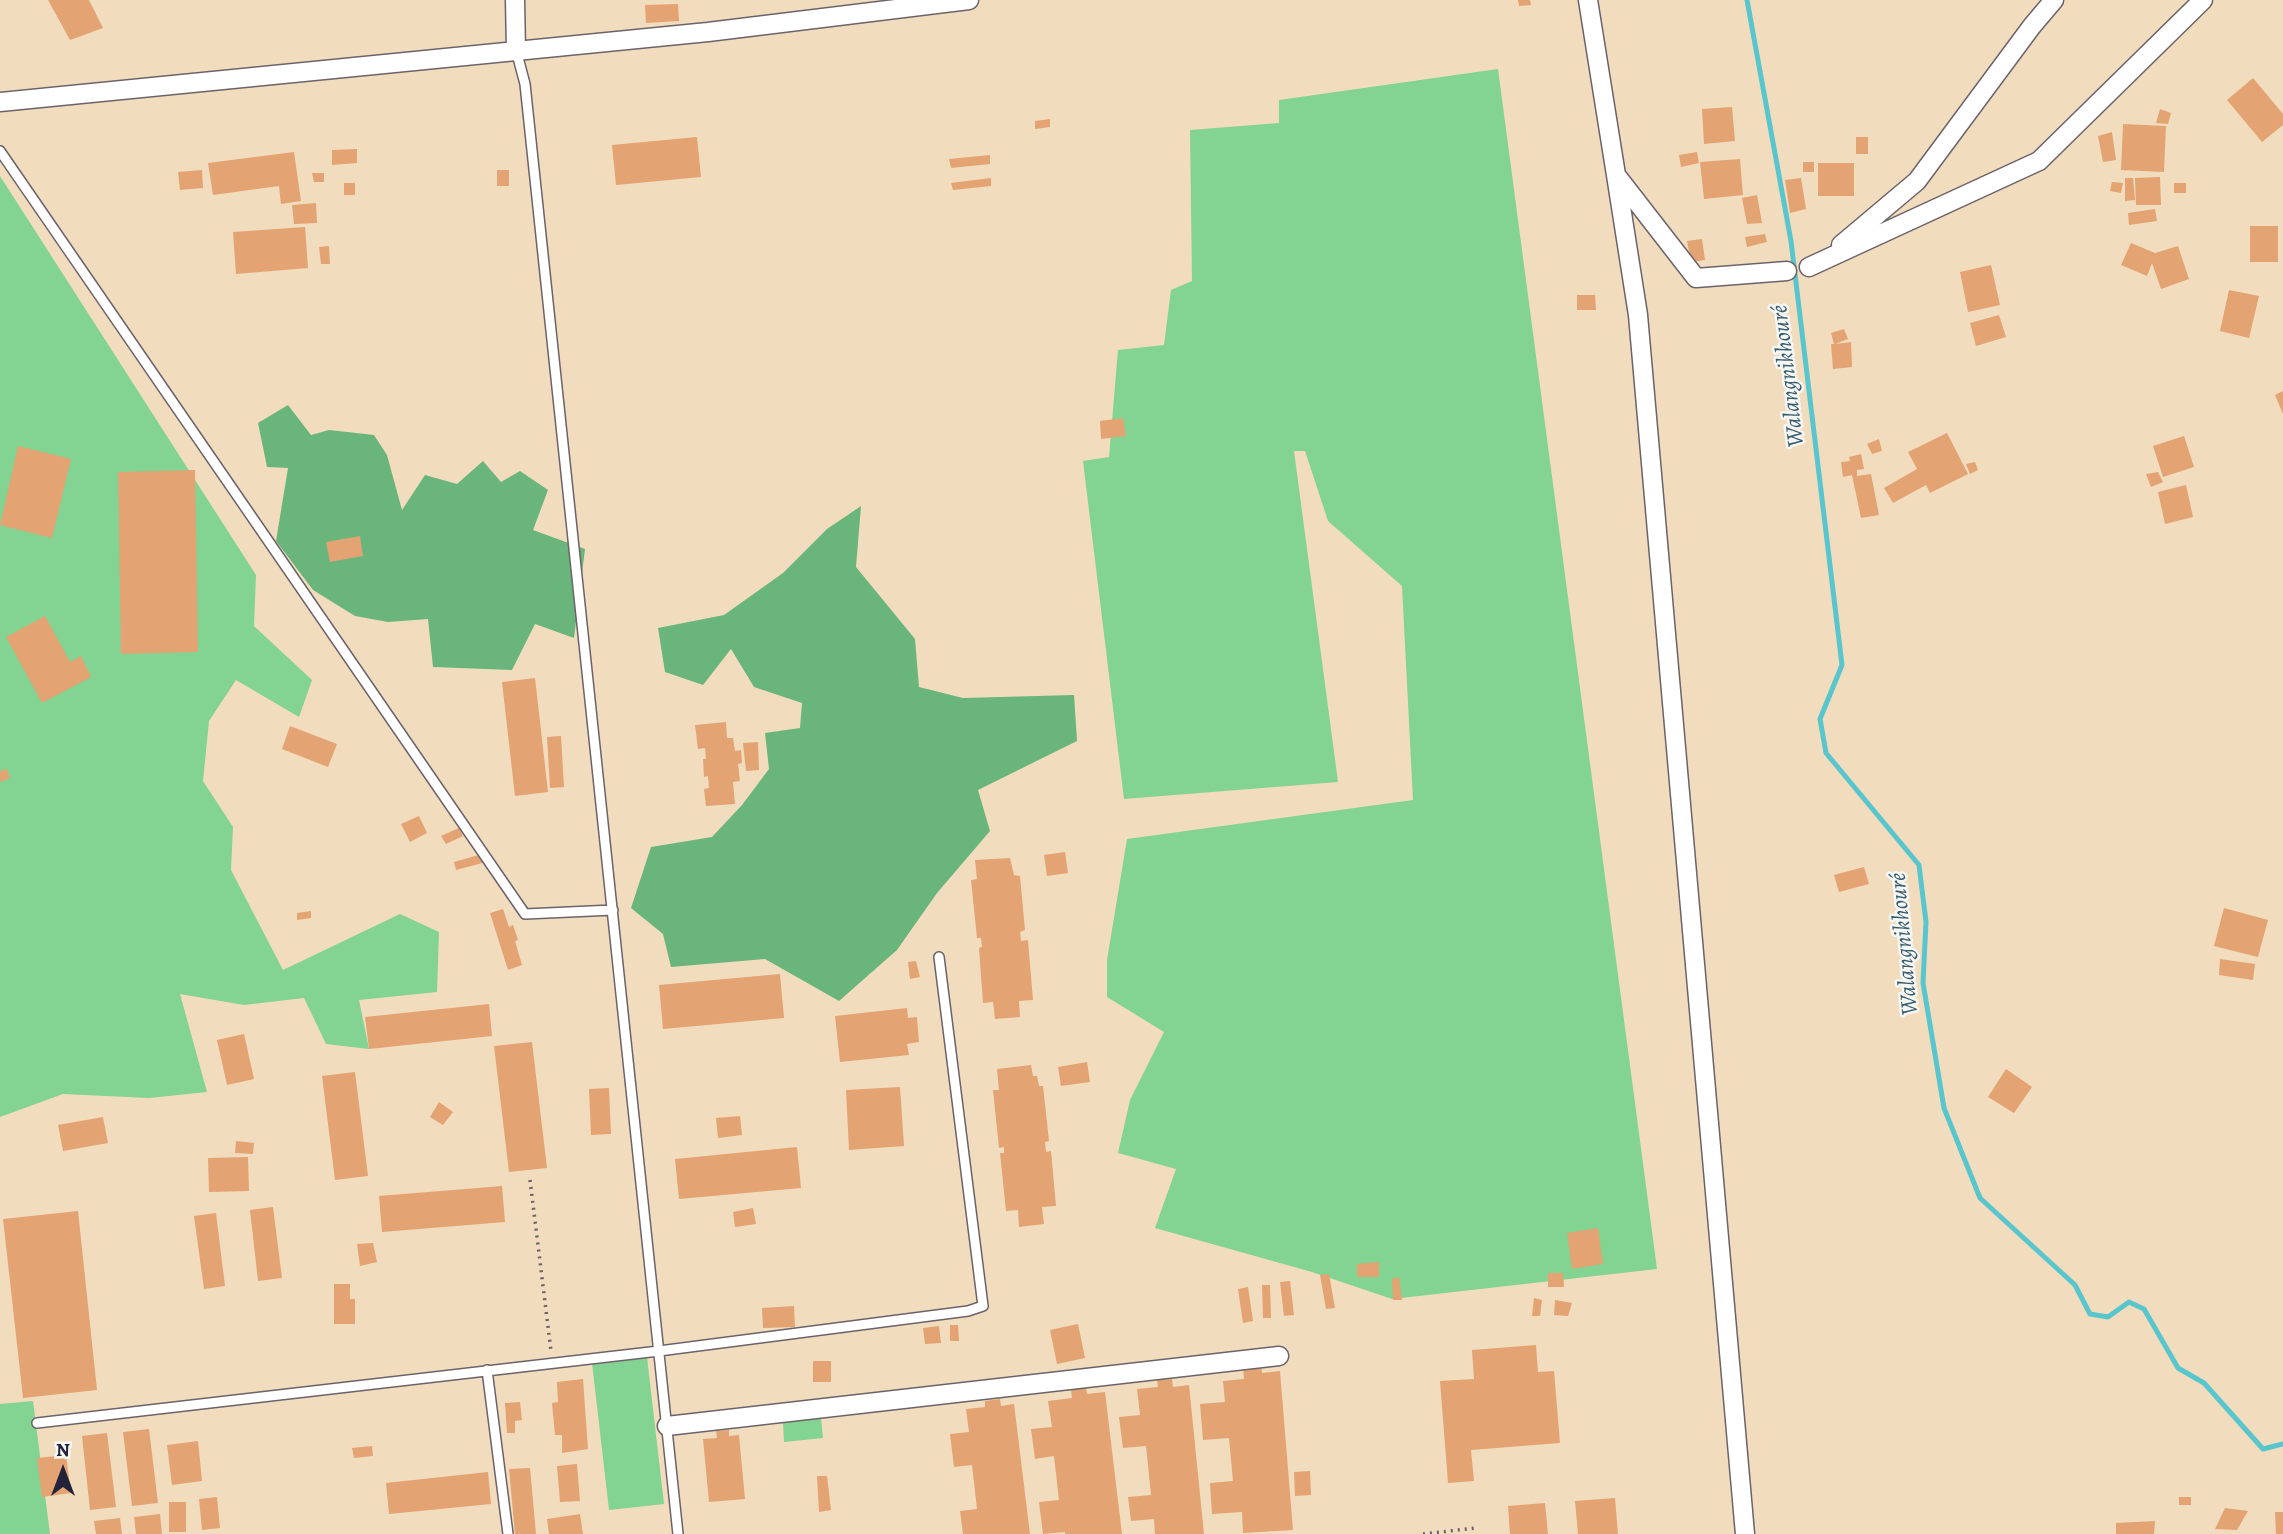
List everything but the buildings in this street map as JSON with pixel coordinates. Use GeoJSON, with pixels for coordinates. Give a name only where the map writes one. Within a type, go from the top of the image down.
{"type":"FeatureCollection","features":[{"type":"Feature","properties":{"kind":"street"},"geometry":{"type":"LineString","coordinates":[[515,0],[516,50]]}},
{"type":"Feature","properties":{"kind":"street"},"geometry":{"type":"LineString","coordinates":[[0,102],[708,33],[969,0]]}},
{"type":"Feature","properties":{"kind":"street"},"geometry":{"type":"LineString","coordinates":[[1588,0],[1638,315],[1745,1534]]}},
{"type":"Feature","properties":{"kind":"street"},"geometry":{"type":"LineString","coordinates":[[2032,26],[2035,0]]}},
{"type":"Feature","properties":{"kind":"street"},"geometry":{"type":"LineString","coordinates":[[2054,0],[1917,181],[1850,238],[1809,267],[2039,161],[2203,0]]}},
{"type":"Feature","properties":{"kind":"street"},"geometry":{"type":"LineString","coordinates":[[1616,175],[1696,278],[1787,271]]}},
{"type":"Feature","properties":{"kind":"street"},"geometry":{"type":"LineString","coordinates":[[667,1426],[1279,1356]]}},
{"type":"Feature","properties":{"kind":"lane"},"geometry":{"type":"LineString","coordinates":[[516,50],[526,97],[678,1534]]}},
{"type":"Feature","properties":{"kind":"lane"},"geometry":{"type":"LineString","coordinates":[[0,151],[525,914],[613,910]]}},
{"type":"Feature","properties":{"kind":"lane"},"geometry":{"type":"LineString","coordinates":[[37,1423],[659,1351],[968,1311],[983,1306],[939,957]]}},
{"type":"Feature","properties":{"kind":"lane"},"geometry":{"type":"LineString","coordinates":[[487,1370],[508,1534]]}},
{"type":"Feature","properties":{"kind":"path"},"geometry":{"type":"LineString","coordinates":[[530,1181],[552,1363]]}},
{"type":"Feature","properties":{"kind":"path"},"geometry":{"type":"LineString","coordinates":[[1423,1534],[1476,1528]]}},
{"type":"Feature","properties":{"kind":"green space"},"geometry":{"type":"Polygon","coordinates":[[[1498,69],[1657,1269],[1392,1299],[1312,1272],[1155,1228],[1176,1169],[1118,1153],[1130,1100],[1164,1032],[1107,997],[1107,960],[1127,839],[1413,800],[1402,586],[1328,521],[1305,451],[1294,451],[1338,782],[1124,799],[1083,461],[1109,457],[1118,350],[1164,345],[1171,290],[1192,281],[1190,130],[1279,123],[1279,100],[1498,69]]]}},
{"type":"Feature","properties":{"kind":"green space"},"geometry":{"type":"Polygon","coordinates":[[[0,176],[256,575],[254,626],[312,680],[299,717],[236,680],[209,721],[203,781],[233,827],[231,870],[283,970],[400,914],[439,932],[437,992],[359,1000],[369,1049],[326,1044],[304,998],[244,1005],[180,994],[207,1092],[149,1098],[63,1094],[0,1117],[0,176]]]}},
{"type":"Feature","properties":{"kind":"green space"},"geometry":{"type":"Polygon","coordinates":[[[288,405],[311,435],[329,430],[374,435],[387,455],[402,510],[425,475],[457,484],[483,461],[501,482],[520,471],[548,490],[533,530],[585,549],[574,638],[535,624],[512,670],[433,667],[428,619],[388,622],[355,616],[313,590],[276,541],[288,468],[267,467],[258,423],[288,405]]]}},
{"type":"Feature","properties":{"kind":"green space"},"geometry":{"type":"Polygon","coordinates":[[[861,506],[856,567],[915,639],[919,687],[963,698],[1074,695],[1077,741],[978,790],[990,831],[937,893],[897,950],[839,1001],[765,959],[671,967],[663,934],[631,908],[651,847],[712,837],[742,805],[769,769],[765,733],[800,728],[802,703],[754,687],[731,649],[703,685],[665,672],[658,628],[724,615],[783,573],[827,529],[861,506]]]}},
{"type":"Feature","properties":{"kind":"green space"},"geometry":{"type":"Polygon","coordinates":[[[647,1357],[664,1504],[609,1510],[592,1363],[647,1357]]]}},
{"type":"Feature","properties":{"kind":"green space"},"geometry":{"type":"Polygon","coordinates":[[[33,1401],[50,1534],[0,1534],[0,1404],[33,1401]]]}},
{"type":"Feature","properties":{"kind":"green space"},"geometry":{"type":"Polygon","coordinates":[[[821,1418],[823,1438],[784,1442],[783,1422],[821,1418]]]}},
{"type":"Feature","properties":{"kind":"waterway","name":"Walangnikhouré"},"geometry":{"type":"LineString","coordinates":[[1747,0],[1791,241],[1842,665],[1820,719],[1826,753],[1919,865],[1926,922],[1923,983],[1944,1108],[1980,1198],[2075,1285],[2090,1314],[2108,1317],[2129,1302],[2144,1309],[2178,1368],[2204,1383],[2263,1449],[2283,1444]]}}]}
